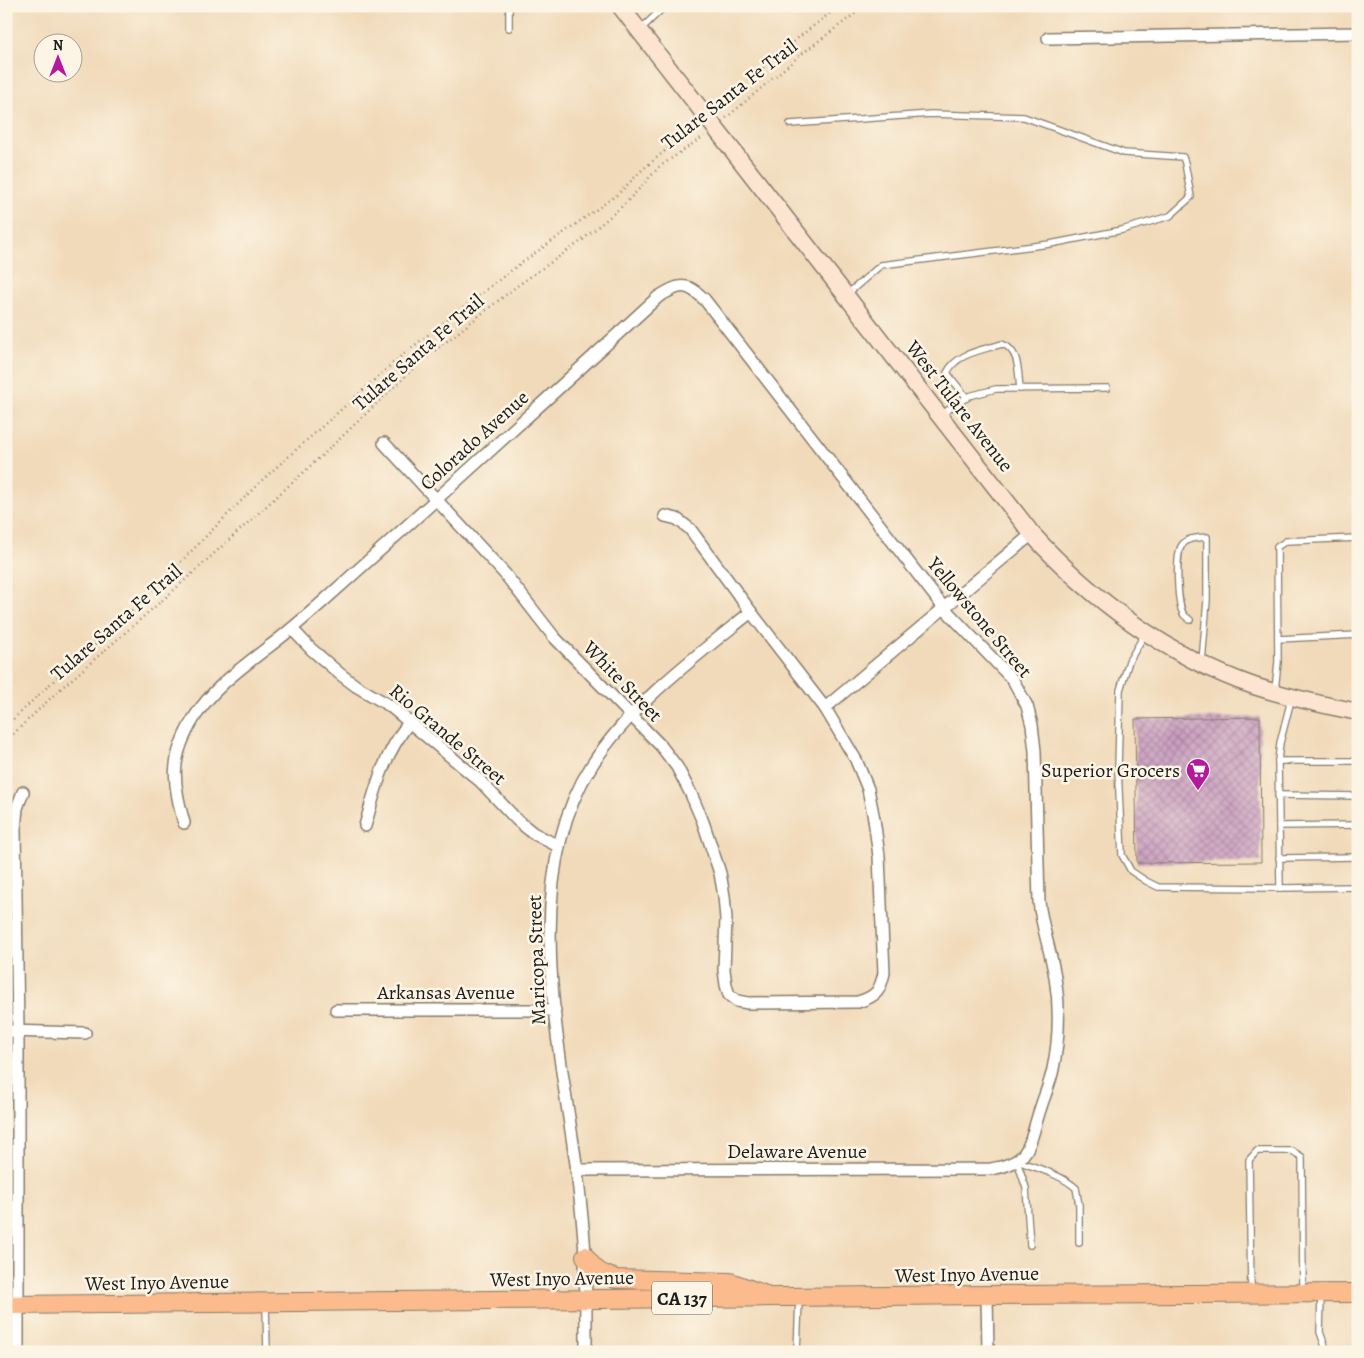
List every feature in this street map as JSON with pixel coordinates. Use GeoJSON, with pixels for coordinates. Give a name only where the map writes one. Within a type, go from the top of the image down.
{"type":"FeatureCollection","features":[{"type":"Feature","properties":{"kind":"main road","name":"West Tulare Avenue"},"geometry":{"type":"LineString","coordinates":[[620,6],[1032,534],[1082,585],[1146,632],[1201,664],[1252,685],[1292,698],[1358,712]]}},
{"type":"Feature","properties":{"kind":"main road"},"geometry":{"type":"LineString","coordinates":[[585,1256],[592,1267],[600,1274],[616,1279],[730,1282],[773,1297]]}},
{"type":"Feature","properties":{"kind":"main road","name":"West Inyo Avenue"},"geometry":{"type":"LineString","coordinates":[[12,1305],[987,1294],[1358,1293]]}},
{"type":"Feature","properties":{"kind":"street"},"geometry":{"type":"LineString","coordinates":[[1048,38],[1358,33]]}},
{"type":"Feature","properties":{"kind":"street","name":"Colorado Avenue"},"geometry":{"type":"LineString","coordinates":[[184,823],[177,798],[174,776],[176,760],[184,736],[194,717],[210,695],[233,674],[292,629],[437,500],[658,297],[674,287],[684,286]]}},
{"type":"Feature","properties":{"kind":"street","name":"Yellowstone Street"},"geometry":{"type":"LineString","coordinates":[[684,286],[694,289],[705,300],[944,608],[1013,680],[1027,706],[1032,725],[1035,751],[1039,902],[1055,978],[1058,1023],[1052,1070],[1030,1141],[1025,1153],[1017,1161]]}},
{"type":"Feature","properties":{"kind":"street","name":"White Street"},"geometry":{"type":"LineString","coordinates":[[384,443],[504,574],[554,637],[662,746],[676,768],[691,794],[711,843],[724,896],[726,946],[724,970],[726,985],[729,995],[737,1001],[748,1003],[858,1002],[875,994],[880,987],[884,973],[879,856],[874,819],[868,789],[856,760],[825,708]]}},
{"type":"Feature","properties":{"kind":"street"},"geometry":{"type":"LineString","coordinates":[[665,516],[677,519],[690,529],[825,708],[1032,534]]}},
{"type":"Feature","properties":{"kind":"street","name":"Maricopa Street"},"geometry":{"type":"LineString","coordinates":[[586,1352],[585,1256],[555,1010],[550,917],[558,846],[580,786],[617,730],[656,691],[751,612]]}},
{"type":"Feature","properties":{"kind":"street","name":"Rio Grande Street"},"geometry":{"type":"LineString","coordinates":[[292,629],[340,674],[410,721],[480,781],[517,820],[533,832],[558,846]]}},
{"type":"Feature","properties":{"kind":"street"},"geometry":{"type":"LineString","coordinates":[[365,826],[380,771],[390,751],[410,721]]}},
{"type":"Feature","properties":{"kind":"street"},"geometry":{"type":"LineString","coordinates":[[18,1352],[12,1305],[11,887],[17,808],[23,792]]}},
{"type":"Feature","properties":{"kind":"street","name":"Arkansas Avenue"},"geometry":{"type":"LineString","coordinates":[[336,1010],[555,1010]]}},
{"type":"Feature","properties":{"kind":"street"},"geometry":{"type":"LineString","coordinates":[[12,1031],[85,1033]]}},
{"type":"Feature","properties":{"kind":"street","name":"Delaware Avenue"},"geometry":{"type":"LineString","coordinates":[[576,1170],[991,1168],[1006,1166],[1017,1161]]}},
{"type":"Feature","properties":{"kind":"street"},"geometry":{"type":"LineString","coordinates":[[987,1294],[988,1352]]}},
{"type":"Feature","properties":{"kind":"lane"},"geometry":{"type":"LineString","coordinates":[[509,6],[510,28]]}},
{"type":"Feature","properties":{"kind":"lane"},"geometry":{"type":"LineString","coordinates":[[639,30],[665,6]]}},
{"type":"Feature","properties":{"kind":"lane"},"geometry":{"type":"LineString","coordinates":[[790,124],[932,114],[1024,117],[1124,153],[1183,157],[1185,163],[1190,197],[1170,216],[1122,230],[1050,244],[881,265],[846,294]]}},
{"type":"Feature","properties":{"kind":"lane"},"geometry":{"type":"LineString","coordinates":[[967,398],[947,373],[951,364],[971,353],[1002,344],[1015,354],[1020,389]]}},
{"type":"Feature","properties":{"kind":"lane"},"geometry":{"type":"LineString","coordinates":[[940,415],[967,398],[996,389],[1107,388]]}},
{"type":"Feature","properties":{"kind":"lane"},"geometry":{"type":"LineString","coordinates":[[1190,620],[1184,615],[1180,604],[1177,555],[1181,546],[1192,538],[1207,537],[1207,600],[1201,664]]}},
{"type":"Feature","properties":{"kind":"lane"},"geometry":{"type":"LineString","coordinates":[[1275,692],[1278,662],[1277,547],[1286,541],[1358,538]]}},
{"type":"Feature","properties":{"kind":"lane"},"geometry":{"type":"LineString","coordinates":[[1146,632],[1129,661],[1120,690],[1118,769],[1122,854],[1131,871],[1158,887],[1358,887]]}},
{"type":"Feature","properties":{"kind":"lane"},"geometry":{"type":"LineString","coordinates":[[1278,639],[1358,635]]}},
{"type":"Feature","properties":{"kind":"lane"},"geometry":{"type":"LineString","coordinates":[[1280,888],[1278,761],[1280,743],[1292,698]]}},
{"type":"Feature","properties":{"kind":"lane"},"geometry":{"type":"LineString","coordinates":[[1278,761],[1358,761]]}},
{"type":"Feature","properties":{"kind":"lane"},"geometry":{"type":"LineString","coordinates":[[1278,795],[1358,796]]}},
{"type":"Feature","properties":{"kind":"lane"},"geometry":{"type":"LineString","coordinates":[[1279,826],[1358,825]]}},
{"type":"Feature","properties":{"kind":"lane"},"geometry":{"type":"LineString","coordinates":[[1279,858],[1358,858]]}},
{"type":"Feature","properties":{"kind":"lane"},"geometry":{"type":"LineString","coordinates":[[1251,1293],[1249,1160],[1257,1151],[1292,1151],[1302,1157],[1304,1293]]}},
{"type":"Feature","properties":{"kind":"lane"},"geometry":{"type":"LineString","coordinates":[[1017,1161],[1053,1174],[1076,1188],[1079,1200],[1079,1243]]}},
{"type":"Feature","properties":{"kind":"lane"},"geometry":{"type":"LineString","coordinates":[[1017,1161],[1026,1188],[1030,1245]]}},
{"type":"Feature","properties":{"kind":"lane"},"geometry":{"type":"LineString","coordinates":[[1321,1293],[1320,1332],[1327,1352]]}},
{"type":"Feature","properties":{"kind":"lane"},"geometry":{"type":"LineString","coordinates":[[797,1352],[800,1297]]}},
{"type":"Feature","properties":{"kind":"lane"},"geometry":{"type":"LineString","coordinates":[[266,1302],[268,1352]]}},
{"type":"Feature","properties":{"kind":"path","name":"Tulare Santa Fe Trail"},"geometry":{"type":"LineString","coordinates":[[721,104],[838,6]]}},
{"type":"Feature","properties":{"kind":"path","name":"Tulare Santa Fe Trail"},"geometry":{"type":"LineString","coordinates":[[6,741],[57,692],[174,590],[328,450],[418,364],[517,286],[580,242],[627,202],[659,167],[715,127],[799,56],[865,6]]}},
{"type":"Feature","properties":{"kind":"path","name":"Tulare Santa Fe Trail"},"geometry":{"type":"LineString","coordinates":[[6,726],[65,670],[112,631],[260,482],[401,356],[513,269],[618,194],[642,170],[694,126]]}},
{"type":"Feature","properties":{"kind":"building","name":"Superior Grocers"},"geometry":{"type":"Polygon","coordinates":[[[1260,717],[1261,862],[1137,863],[1135,719],[1260,717]]]}},
{"type":"Feature","properties":{"kind":"place","name":"Superior Grocers"},"geometry":{"type":"Point","coordinates":[1198,791]}}]}
